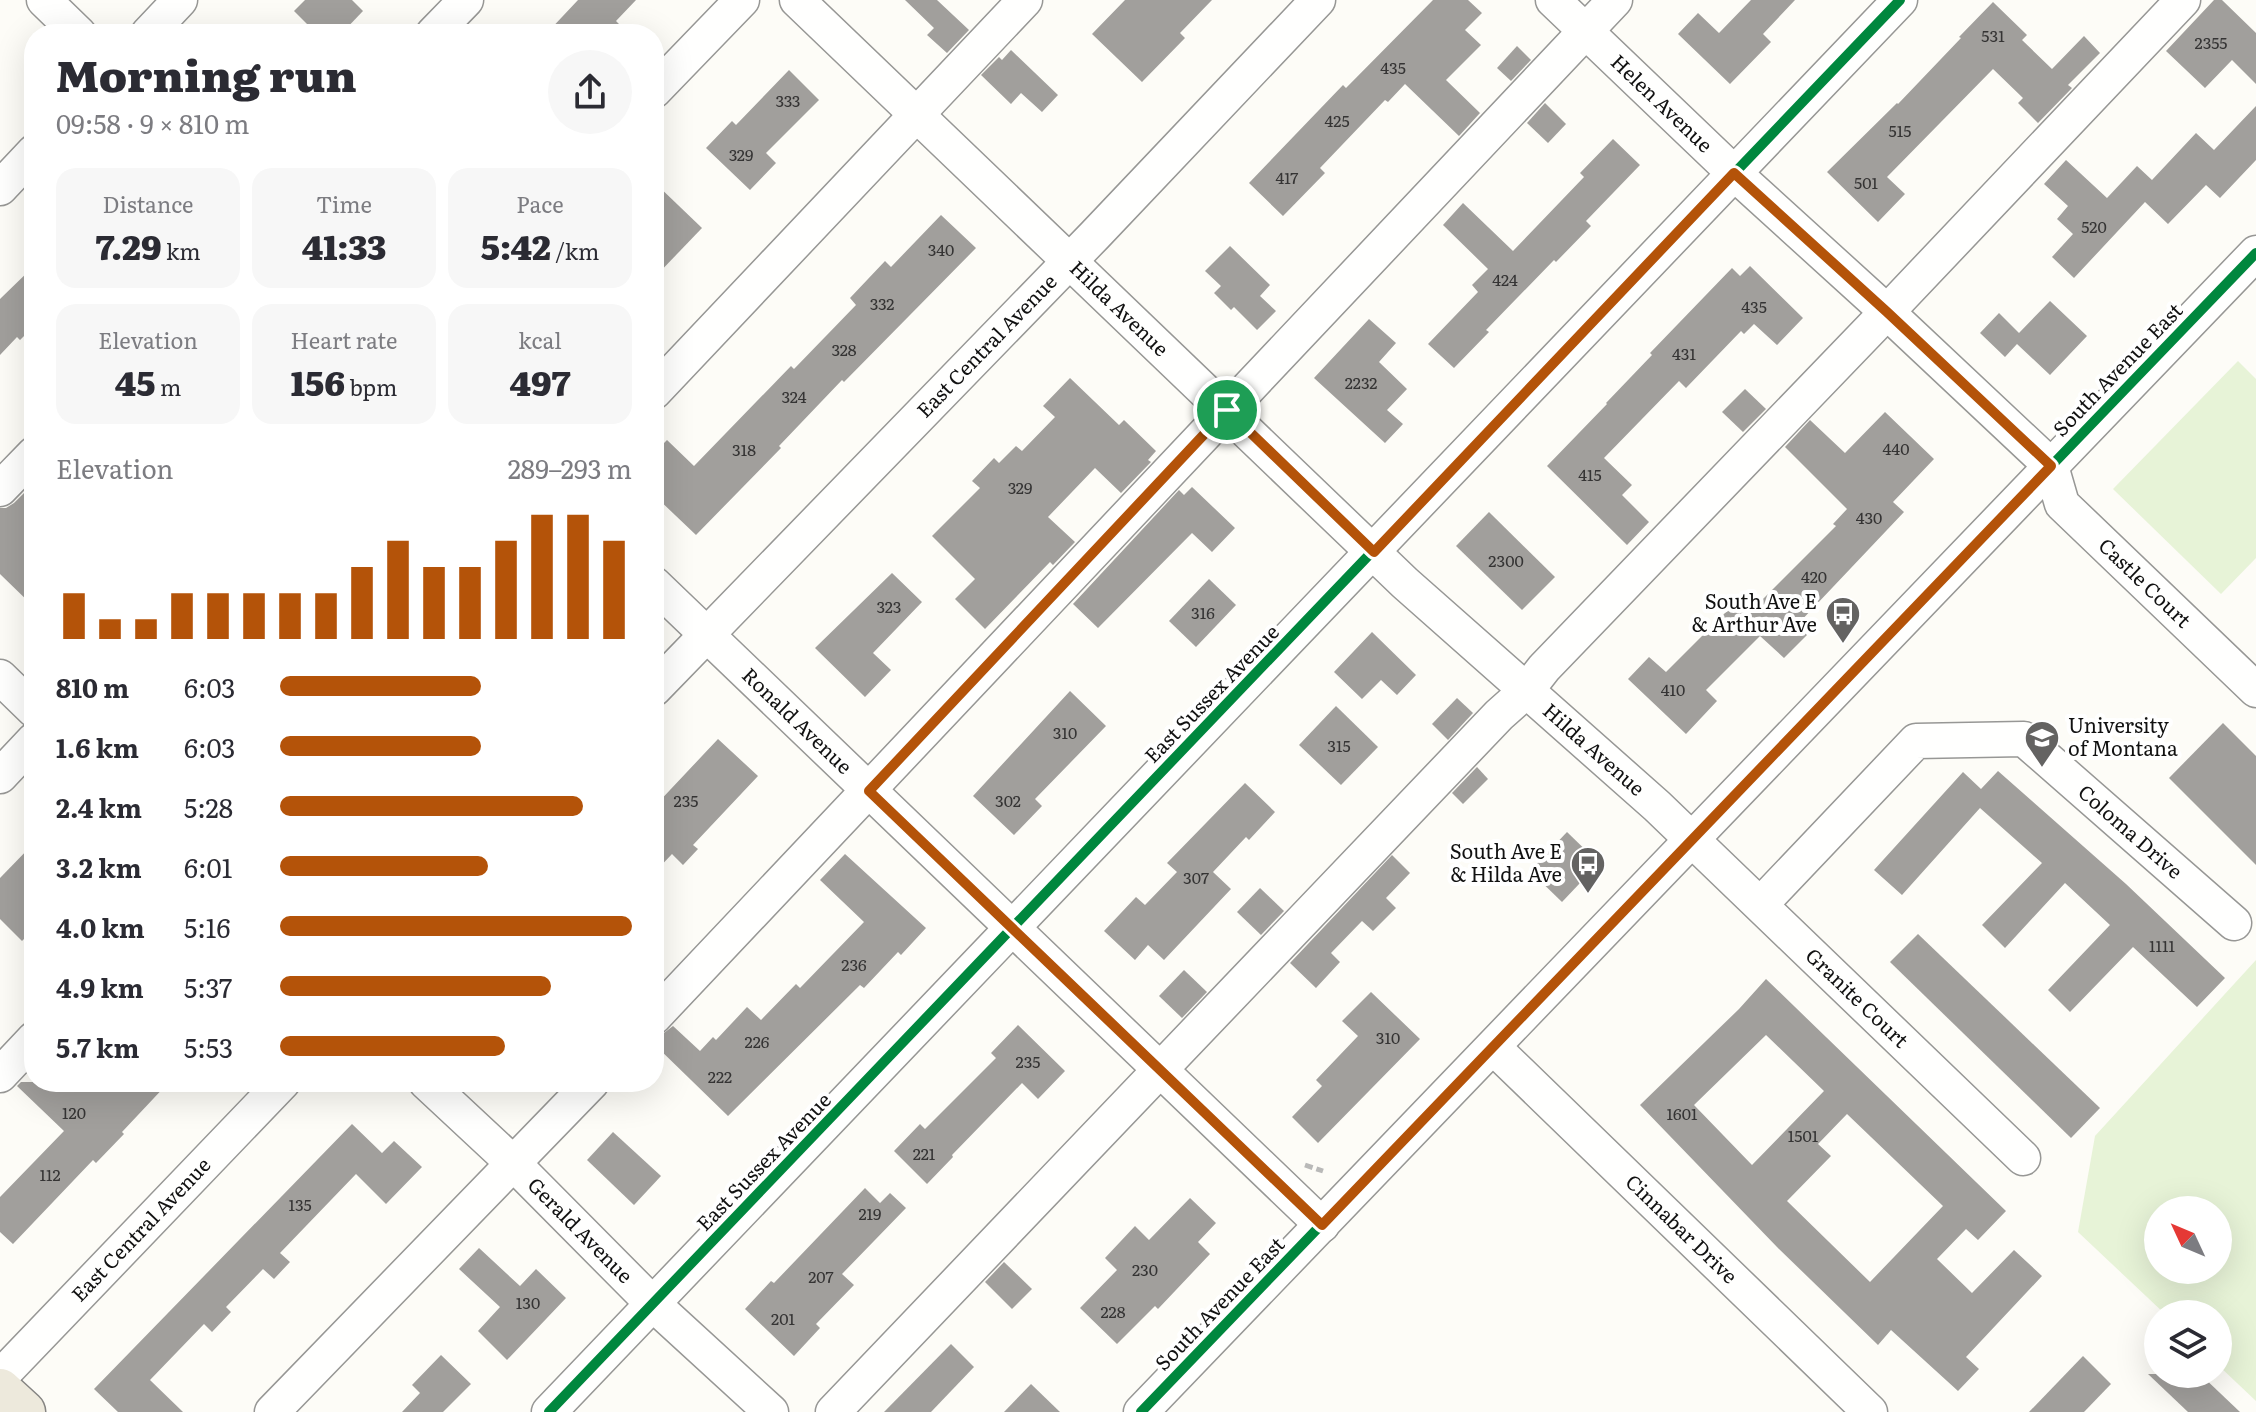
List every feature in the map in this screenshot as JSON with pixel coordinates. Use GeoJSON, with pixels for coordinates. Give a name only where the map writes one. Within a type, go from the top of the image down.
{"type":"FeatureCollection","features":[{"type":"Feature","properties":{"kind":"main road"},"geometry":{"type":"LineString","coordinates":[[0,1390],[24,1412]]}},
{"type":"Feature","properties":{"kind":"street"},"geometry":{"type":"LineString","coordinates":[[44,0],[69,24]]}},
{"type":"Feature","properties":{"kind":"street"},"geometry":{"type":"LineString","coordinates":[[157,24],[180,0]]}},
{"type":"Feature","properties":{"kind":"street"},"geometry":{"type":"LineString","coordinates":[[443,24],[466,0]]}},
{"type":"Feature","properties":{"kind":"street"},"geometry":{"type":"LineString","coordinates":[[664,81],[742,0]]}},
{"type":"Feature","properties":{"kind":"street","name":"Hilda Avenue"},"geometry":{"type":"LineString","coordinates":[[797,0],[1374,552],[1692,839]]}},
{"type":"Feature","properties":{"kind":"street"},"geometry":{"type":"LineString","coordinates":[[664,381],[1025,0]]}},
{"type":"Feature","properties":{"kind":"street","name":"East Central Avenue"},"geometry":{"type":"LineString","coordinates":[[664,678],[1318,0]]}},
{"type":"Feature","properties":{"kind":"street","name":"Helen Avenue"},"geometry":{"type":"LineString","coordinates":[[1553,0],[1734,173],[2051,466]]}},
{"type":"Feature","properties":{"kind":"street"},"geometry":{"type":"LineString","coordinates":[[664,1006],[1615,0]]}},
{"type":"Feature","properties":{"kind":"street","name":"East Sussex Avenue"},"geometry":{"type":"LineString","coordinates":[[549,1412],[1900,0]]}},
{"type":"Feature","properties":{"kind":"street"},"geometry":{"type":"LineString","coordinates":[[833,1412],[1499,715],[1526,691],[1555,657],[2183,0]]}},
{"type":"Feature","properties":{"kind":"street"},"geometry":{"type":"LineString","coordinates":[[0,188],[24,163]]}},
{"type":"Feature","properties":{"kind":"street","name":"South Avenue East"},"geometry":{"type":"LineString","coordinates":[[1141,1412],[2051,466],[2250,271]]}},
{"type":"Feature","properties":{"kind":"street"},"geometry":{"type":"LineString","coordinates":[[0,489],[24,464]]}},
{"type":"Feature","properties":{"kind":"street","name":"Castle Court"},"geometry":{"type":"LineString","coordinates":[[2051,466],[2062,504],[2256,690]]}},
{"type":"Feature","properties":{"kind":"street","name":"Ronald Avenue"},"geometry":{"type":"LineString","coordinates":[[664,594],[1322,1225]]}},
{"type":"Feature","properties":{"kind":"street"},"geometry":{"type":"LineString","coordinates":[[0,677],[24,700]]}},
{"type":"Feature","properties":{"kind":"street","name":"Coloma Drive"},"geometry":{"type":"LineString","coordinates":[[1761,904],[1916,741],[2024,739],[2234,923]]}},
{"type":"Feature","properties":{"kind":"street"},"geometry":{"type":"LineString","coordinates":[[0,776],[24,751]]}},
{"type":"Feature","properties":{"kind":"street","name":"Granite Court"},"geometry":{"type":"LineString","coordinates":[[1692,839],[2023,1158]]}},
{"type":"Feature","properties":{"kind":"street","name":"Cinnabar Drive"},"geometry":{"type":"LineString","coordinates":[[1493,1047],[1870,1412]]}},
{"type":"Feature","properties":{"kind":"street"},"geometry":{"type":"LineString","coordinates":[[0,1075],[24,1050]]}},
{"type":"Feature","properties":{"kind":"street","name":"East Central Avenue"},"geometry":{"type":"LineString","coordinates":[[0,1377],[273,1092]]}},
{"type":"Feature","properties":{"kind":"street","name":"Gerald Avenue"},"geometry":{"type":"LineString","coordinates":[[437,1092],[514,1164],[652,1303],[771,1412]]}},
{"type":"Feature","properties":{"kind":"street"},"geometry":{"type":"LineString","coordinates":[[272,1412],[582,1092]]}},
{"type":"Feature","properties":{"kind":"green space"},"geometry":{"type":"Polygon","coordinates":[[[2238,361],[2256,379],[2256,558],[2221,594],[2113,489],[2238,361]]]}},
{"type":"Feature","properties":{"kind":"green space"},"geometry":{"type":"Polygon","coordinates":[[[2256,960],[2256,1401],[2232,1378],[2232,1300],[2150,1300],[2078,1232],[2095,1136],[2256,960]]]}},
{"type":"Feature","properties":{"kind":"building"},"geometry":{"type":"Polygon","coordinates":[[[305,0],[352,0],[363,11],[351,24],[307,24],[294,11],[305,0]]]}},
{"type":"Feature","properties":{"kind":"building"},"geometry":{"type":"Polygon","coordinates":[[[578,0],[636,0],[616,21],[619,24],[555,24],[578,0]]]}},
{"type":"Feature","properties":{"kind":"building"},"geometry":{"type":"Polygon","coordinates":[[[905,0],[937,0],[969,30],[947,53],[927,35],[934,28],[905,0]]]}},
{"type":"Feature","properties":{"kind":"building"},"geometry":{"type":"Polygon","coordinates":[[[1125,0],[1212,0],[1180,33],[1185,38],[1142,82],[1092,34],[1125,0]]]}},
{"type":"Feature","properties":{"kind":"building"},"geometry":{"type":"Polygon","coordinates":[[[1433,0],[1468,0],[1482,13],[1465,30],[1481,45],[1446,80],[1480,113],[1459,136],[1405,84],[1388,102],[1385,100],[1320,168],[1325,173],[1283,216],[1249,183],[1343,85],[1346,88],[1433,0]]]}},
{"type":"Feature","properties":{"kind":"building"},"geometry":{"type":"Polygon","coordinates":[[[1751,0],[1795,0],[1763,34],[1771,42],[1730,84],[1678,34],[1698,13],[1719,33],[1751,0]]]}},
{"type":"Feature","properties":{"kind":"building"},"geometry":{"type":"Polygon","coordinates":[[[2214,0],[2222,0],[2256,33],[2256,84],[2232,60],[2205,88],[2166,51],[2214,0]]]}},
{"type":"Feature","properties":{"kind":"building"},"geometry":{"type":"Polygon","coordinates":[[[1993,2],[2027,35],[2022,40],[2052,69],[2084,36],[2100,53],[2068,85],[2072,88],[2038,123],[2018,103],[2023,98],[1993,69],[1887,177],[1905,194],[1878,222],[1827,172],[1898,104],[1993,2]]]}},
{"type":"Feature","properties":{"kind":"building"},"geometry":{"type":"Polygon","coordinates":[[[1517,46],[1531,60],[1511,81],[1497,68],[1517,46]]]}},
{"type":"Feature","properties":{"kind":"building"},"geometry":{"type":"Polygon","coordinates":[[[1011,50],[1058,95],[1042,112],[1021,93],[1011,104],[981,75],[1011,50]]]}},
{"type":"Feature","properties":{"kind":"building"},"geometry":{"type":"Polygon","coordinates":[[[789,70],[819,100],[766,153],[776,163],[750,190],[706,148],[732,121],[736,125],[789,70]]]}},
{"type":"Feature","properties":{"kind":"building"},"geometry":{"type":"Polygon","coordinates":[[[1545,103],[1566,124],[1548,143],[1527,123],[1545,103]]]}},
{"type":"Feature","properties":{"kind":"building"},"geometry":{"type":"Polygon","coordinates":[[[2256,106],[2256,160],[2220,198],[2206,185],[2168,224],[2145,202],[2074,278],[2052,257],[2073,234],[2057,219],[2068,206],[2044,184],[2066,160],[2107,198],[2137,166],[2152,180],[2196,133],[2214,150],[2256,106]]]}},
{"type":"Feature","properties":{"kind":"building"},"geometry":{"type":"Polygon","coordinates":[[[1613,139],[1640,165],[1586,221],[1591,226],[1486,330],[1489,332],[1454,368],[1428,344],[1478,292],[1472,285],[1488,269],[1443,225],[1463,203],[1513,251],[1584,177],[1580,173],[1613,139]]]}},
{"type":"Feature","properties":{"kind":"building"},"geometry":{"type":"Polygon","coordinates":[[[664,192],[702,228],[664,268],[664,192]]]}},
{"type":"Feature","properties":{"kind":"building"},"geometry":{"type":"Polygon","coordinates":[[[941,215],[976,248],[844,382],[842,380],[696,535],[664,505],[664,443],[667,440],[694,466],[791,366],[794,369],[856,305],[850,298],[885,261],[891,267],[941,215]]]}},
{"type":"Feature","properties":{"kind":"building"},"geometry":{"type":"Polygon","coordinates":[[[1230,246],[1270,285],[1260,296],[1276,311],[1257,330],[1234,307],[1231,310],[1214,293],[1221,286],[1205,271],[1230,246]]]}},
{"type":"Feature","properties":{"kind":"building"},"geometry":{"type":"Polygon","coordinates":[[[1750,266],[1803,318],[1777,345],[1754,324],[1744,334],[1741,331],[1686,388],[1679,381],[1604,458],[1632,485],[1622,495],[1649,522],[1627,545],[1547,466],[1732,268],[1740,276],[1750,266]]]}},
{"type":"Feature","properties":{"kind":"building"},"geometry":{"type":"Polygon","coordinates":[[[24,276],[24,336],[20,340],[17,337],[0,355],[0,299],[24,276]]]}},
{"type":"Feature","properties":{"kind":"building"},"geometry":{"type":"Polygon","coordinates":[[[2050,301],[2087,336],[2050,375],[2017,344],[2005,357],[1980,333],[1999,313],[2019,333],[2050,301]]]}},
{"type":"Feature","properties":{"kind":"building"},"geometry":{"type":"Polygon","coordinates":[[[1369,319],[1396,343],[1379,362],[1407,389],[1387,410],[1403,424],[1385,443],[1314,378],[1369,319]]]}},
{"type":"Feature","properties":{"kind":"building"},"geometry":{"type":"Polygon","coordinates":[[[1070,378],[1119,425],[1124,420],[1156,451],[1148,460],[1151,462],[1121,493],[1095,468],[1048,517],[1075,542],[1053,565],[1050,562],[985,629],[955,599],[975,579],[932,536],[980,488],[972,481],[994,458],[999,463],[1016,446],[1022,451],[1055,417],[1043,406],[1070,378]]]}},
{"type":"Feature","properties":{"kind":"building"},"geometry":{"type":"Polygon","coordinates":[[[1745,389],[1766,409],[1743,432],[1722,412],[1745,389]]]}},
{"type":"Feature","properties":{"kind":"building"},"geometry":{"type":"Polygon","coordinates":[[[1885,412],[1934,459],[1893,502],[1904,512],[1797,625],[1807,635],[1784,658],[1760,636],[1706,690],[1717,701],[1686,734],[1628,679],[1649,657],[1666,672],[1739,599],[1751,611],[1836,526],[1833,524],[1847,509],[1785,447],[1810,420],[1845,453],[1885,412]]]}},
{"type":"Feature","properties":{"kind":"building"},"geometry":{"type":"Polygon","coordinates":[[[1192,487],[1235,528],[1212,552],[1192,533],[1098,628],[1073,604],[1179,490],[1184,495],[1192,487]]]}},
{"type":"Feature","properties":{"kind":"building"},"geometry":{"type":"Polygon","coordinates":[[[24,493],[24,597],[0,574],[0,508],[14,503],[24,493]]]}},
{"type":"Feature","properties":{"kind":"building"},"geometry":{"type":"Polygon","coordinates":[[[1489,512],[1555,577],[1522,610],[1456,546],[1489,512]]]}},
{"type":"Feature","properties":{"kind":"building"},"geometry":{"type":"Polygon","coordinates":[[[892,573],[922,602],[873,653],[891,670],[865,697],[815,648],[892,573]]]}},
{"type":"Feature","properties":{"kind":"building"},"geometry":{"type":"Polygon","coordinates":[[[1209,579],[1236,605],[1196,647],[1169,621],[1209,579]]]}},
{"type":"Feature","properties":{"kind":"building"},"geometry":{"type":"Polygon","coordinates":[[[1372,632],[1416,675],[1397,695],[1381,680],[1362,699],[1334,672],[1372,632]]]}},
{"type":"Feature","properties":{"kind":"building"},"geometry":{"type":"Polygon","coordinates":[[[1070,691],[1106,726],[1035,799],[1042,806],[1014,835],[973,796],[1070,691]]]}},
{"type":"Feature","properties":{"kind":"building"},"geometry":{"type":"Polygon","coordinates":[[[1457,698],[1473,713],[1448,740],[1432,724],[1457,698]]]}},
{"type":"Feature","properties":{"kind":"building"},"geometry":{"type":"Polygon","coordinates":[[[1336,706],[1378,747],[1341,785],[1299,745],[1336,706]]]}},
{"type":"Feature","properties":{"kind":"building"},"geometry":{"type":"Polygon","coordinates":[[[2223,723],[2256,756],[2256,865],[2169,778],[2223,723]]]}},
{"type":"Feature","properties":{"kind":"building"},"geometry":{"type":"Polygon","coordinates":[[[718,739],[758,776],[693,845],[698,849],[683,865],[672,854],[664,862],[664,796],[718,739]]]}},
{"type":"Feature","properties":{"kind":"building"},"geometry":{"type":"Polygon","coordinates":[[[1477,767],[1488,779],[1463,804],[1452,793],[1477,767]]]}},
{"type":"Feature","properties":{"kind":"building"},"geometry":{"type":"Polygon","coordinates":[[[1998,771],[2126,884],[2225,978],[2197,1007],[2133,947],[2070,1012],[2048,990],[2110,925],[2065,883],[2005,948],[1982,925],[2042,863],[1980,808],[1902,895],[1874,870],[1963,772],[1981,789],[1998,771]]]}},
{"type":"Feature","properties":{"kind":"building"},"geometry":{"type":"Polygon","coordinates":[[[1245,783],[1275,812],[1213,872],[1231,889],[1164,960],[1148,945],[1135,960],[1104,931],[1136,897],[1145,905],[1177,872],[1167,863],[1245,783]]]}},
{"type":"Feature","properties":{"kind":"building"},"geometry":{"type":"Polygon","coordinates":[[[1567,832],[1599,863],[1562,902],[1530,871],[1567,832]]]}},
{"type":"Feature","properties":{"kind":"building"},"geometry":{"type":"Polygon","coordinates":[[[24,853],[22,941],[0,919],[0,878],[24,853]]]}},
{"type":"Feature","properties":{"kind":"building"},"geometry":{"type":"Polygon","coordinates":[[[845,854],[926,928],[864,988],[860,985],[728,1116],[664,1054],[664,1033],[673,1026],[700,1051],[713,1037],[716,1040],[747,1007],[761,1020],[796,984],[800,988],[864,922],[820,880],[845,854]]]}},
{"type":"Feature","properties":{"kind":"building"},"geometry":{"type":"Polygon","coordinates":[[[1392,855],[1410,873],[1386,898],[1396,908],[1373,931],[1362,921],[1331,953],[1340,962],[1316,988],[1290,963],[1392,855]]]}},
{"type":"Feature","properties":{"kind":"building"},"geometry":{"type":"Polygon","coordinates":[[[1260,888],[1284,911],[1261,935],[1237,912],[1260,888]]]}},
{"type":"Feature","properties":{"kind":"building"},"geometry":{"type":"Polygon","coordinates":[[[1918,934],[2100,1108],[2071,1138],[1890,962],[1918,934]]]}},
{"type":"Feature","properties":{"kind":"building"},"geometry":{"type":"Polygon","coordinates":[[[1184,970],[1207,992],[1182,1018],[1159,996],[1184,970]]]}},
{"type":"Feature","properties":{"kind":"building"},"geometry":{"type":"Polygon","coordinates":[[[1766,979],[2006,1211],[1978,1240],[1966,1229],[1937,1259],[1972,1293],[2014,1250],[2042,1276],[1966,1357],[1979,1369],[1958,1391],[1891,1330],[1878,1345],[1777,1247],[1640,1105],[1766,979]],[[1766,1035],[1694,1105],[1752,1165],[1824,1091],[1766,1035]],[[1847,1114],[1818,1144],[1831,1156],[1787,1201],[1870,1282],[1943,1206],[1847,1114]]]}},
{"type":"Feature","properties":{"kind":"building"},"geometry":{"type":"Polygon","coordinates":[[[1371,992],[1420,1039],[1318,1143],[1292,1117],[1322,1086],[1316,1080],[1358,1036],[1342,1021],[1371,992]]]}},
{"type":"Feature","properties":{"kind":"building"},"geometry":{"type":"Polygon","coordinates":[[[1018,1025],[1065,1071],[1038,1099],[1022,1083],[927,1184],[894,1151],[920,1124],[925,1129],[996,1058],[991,1053],[1018,1025]]]}},
{"type":"Feature","properties":{"kind":"building"},"geometry":{"type":"Polygon","coordinates":[[[24,1082],[24,1092],[160,1092],[122,1132],[124,1134],[96,1163],[93,1160],[13,1244],[0,1232],[0,1197],[64,1131],[17,1086],[24,1082]]]}},
{"type":"Feature","properties":{"kind":"building"},"geometry":{"type":"Polygon","coordinates":[[[352,1124],[382,1153],[394,1141],[422,1167],[386,1204],[356,1174],[280,1253],[290,1262],[274,1279],[263,1269],[226,1307],[231,1312],[212,1332],[204,1324],[150,1380],[183,1412],[118,1412],[94,1389],[352,1124]]]}},
{"type":"Feature","properties":{"kind":"building"},"geometry":{"type":"Polygon","coordinates":[[[613,1132],[661,1176],[634,1205],[587,1160],[613,1132]]]}},
{"type":"Feature","properties":{"kind":"building"},"geometry":{"type":"Polygon","coordinates":[[[865,1188],[880,1203],[890,1193],[906,1208],[842,1274],[854,1285],[816,1324],[820,1328],[794,1356],[745,1309],[865,1188]]]}},
{"type":"Feature","properties":{"kind":"building"},"geometry":{"type":"Polygon","coordinates":[[[1190,1198],[1216,1223],[1198,1242],[1210,1254],[1158,1309],[1155,1306],[1117,1344],[1080,1308],[1117,1270],[1105,1258],[1135,1226],[1149,1240],[1190,1198]]]}},
{"type":"Feature","properties":{"kind":"building"},"geometry":{"type":"Polygon","coordinates":[[[479,1248],[520,1286],[536,1269],[566,1298],[507,1360],[478,1331],[500,1307],[459,1269],[479,1248]]]}},
{"type":"Feature","properties":{"kind":"building"},"geometry":{"type":"Polygon","coordinates":[[[1004,1262],[1032,1289],[1012,1309],[985,1282],[1004,1262]]]}},
{"type":"Feature","properties":{"kind":"building"},"geometry":{"type":"Polygon","coordinates":[[[951,1344],[974,1367],[931,1412],[884,1412],[951,1344]]]}},
{"type":"Feature","properties":{"kind":"building"},"geometry":{"type":"Polygon","coordinates":[[[441,1355],[471,1384],[443,1412],[402,1412],[420,1393],[412,1385],[441,1355]]]}},
{"type":"Feature","properties":{"kind":"building"},"geometry":{"type":"Polygon","coordinates":[[[2083,1356],[2111,1384],[2084,1412],[2029,1412],[2083,1356]]]}},
{"type":"Feature","properties":{"kind":"building"},"geometry":{"type":"Polygon","coordinates":[[[1031,1384],[1060,1412],[1004,1412],[1031,1384]]]}},
{"type":"Feature","properties":{"kind":"building"},"geometry":{"type":"Polygon","coordinates":[[[2163,1388],[2215,1388],[2240,1412],[2188,1412],[2163,1388]]]}},
{"type":"Feature","properties":{"kind":"cycle path"},"geometry":{"type":"LineString","coordinates":[[549,1412],[1900,0]]}},
{"type":"Feature","properties":{"kind":"cycle path"},"geometry":{"type":"LineString","coordinates":[[1141,1412],[2256,253]]}},
{"type":"Feature","properties":{"kind":"place","name":"South Ave E & Arthur Ave"},"geometry":{"type":"Point","coordinates":[1843,645]}},
{"type":"Feature","properties":{"kind":"place","name":"University of Montana"},"geometry":{"type":"Point","coordinates":[2042,769]}},
{"type":"Feature","properties":{"kind":"place","name":"South Ave E & Hilda Ave"},"geometry":{"type":"Point","coordinates":[1588,895]}},
{"type":"Feature","properties":{"kind":"route"},"geometry":{"type":"LineString","coordinates":[[1734,173],[2051,466],[1322,1225],[869,791],[1227,410],[1374,552],[1734,173]]}}]}
